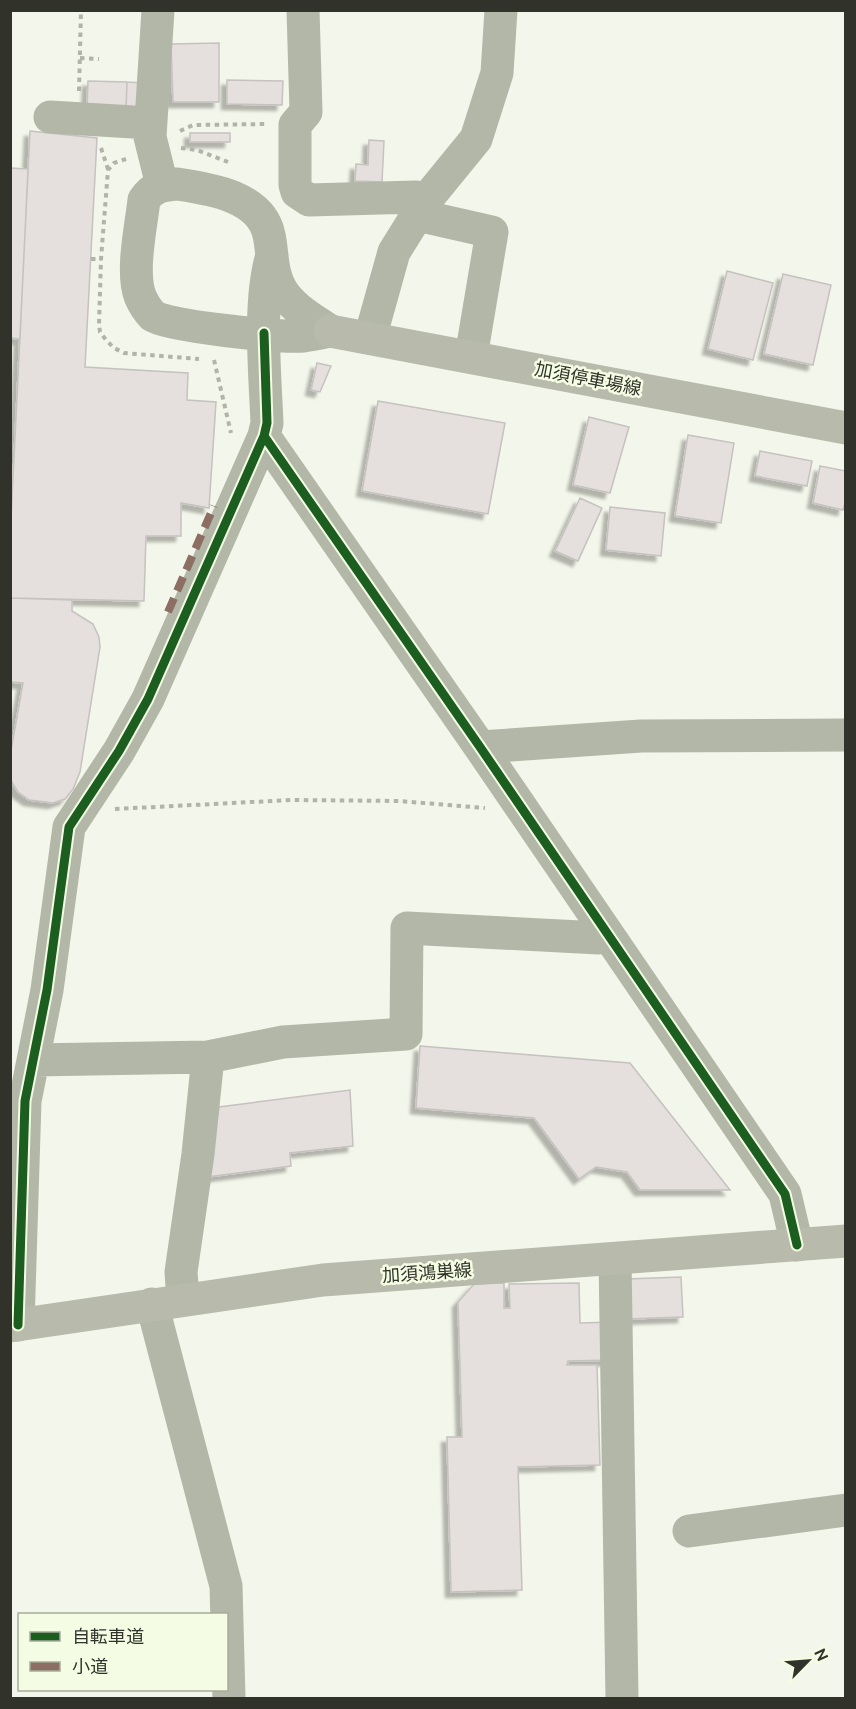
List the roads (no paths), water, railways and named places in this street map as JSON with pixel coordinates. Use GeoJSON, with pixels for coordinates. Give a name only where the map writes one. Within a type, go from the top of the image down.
{"type":"FeatureCollection","features":[{"type":"Feature","properties":{"kind":"main road","name":"加須停車場線"},"geometry":{"type":"LineString","coordinates":[[330,331],[846,428]]}},
{"type":"Feature","properties":{"kind":"main road","name":"加須鴻巣線"},"geometry":{"type":"LineString","coordinates":[[14,1325],[323,1280],[846,1241]]}},
{"type":"Feature","properties":{"kind":"street"},"geometry":{"type":"LineString","coordinates":[[158,10],[163,131],[153,152],[162,185]]}},
{"type":"Feature","properties":{"kind":"street"},"geometry":{"type":"LineString","coordinates":[[303,10],[306,112],[296,125],[295,185],[297,192],[309,200],[416,197],[422,207],[492,232],[471,357]]}},
{"type":"Feature","properties":{"kind":"street"},"geometry":{"type":"LineString","coordinates":[[370,338],[394,252],[422,207],[476,139],[497,73],[501,10]]}},
{"type":"Feature","properties":{"kind":"street"},"geometry":{"type":"LineString","coordinates":[[64,118],[163,131]]}},
{"type":"Feature","properties":{"kind":"street"},"geometry":{"type":"LineString","coordinates":[[177,184],[226,194],[249,205],[264,222],[269,233],[275,273],[280,287],[288,298],[330,331],[301,336],[264,333],[163,321],[152,315],[140,296],[136,276],[144,200],[151,191],[162,185],[177,184]]}},
{"type":"Feature","properties":{"kind":"street"},"geometry":{"type":"LineString","coordinates":[[14,1325],[25,1101],[47,990],[69,827],[119,751],[148,699],[248,438],[267,423],[264,333],[266,274],[272,255]]}},
{"type":"Feature","properties":{"kind":"street"},"geometry":{"type":"LineString","coordinates":[[248,438],[480,747],[785,1194],[797,1245]]}},
{"type":"Feature","properties":{"kind":"street"},"geometry":{"type":"LineString","coordinates":[[480,747],[641,736],[846,735]]}},
{"type":"Feature","properties":{"kind":"street"},"geometry":{"type":"LineString","coordinates":[[33,1060],[208,1057],[283,1042],[406,1034],[407,928],[599,938],[607,933]]}},
{"type":"Feature","properties":{"kind":"street"},"geometry":{"type":"LineString","coordinates":[[208,1057],[198,1154],[181,1272],[168,1302],[226,1586],[227,1613]]}},
{"type":"Feature","properties":{"kind":"street"},"geometry":{"type":"LineString","coordinates":[[615,1259],[622,1698]]}},
{"type":"Feature","properties":{"kind":"street"},"geometry":{"type":"LineString","coordinates":[[689,1531],[846,1510]]}},
{"type":"Feature","properties":{"kind":"street"},"geometry":{"type":"LineString","coordinates":[[228,1661],[229,1698]]}}]}
